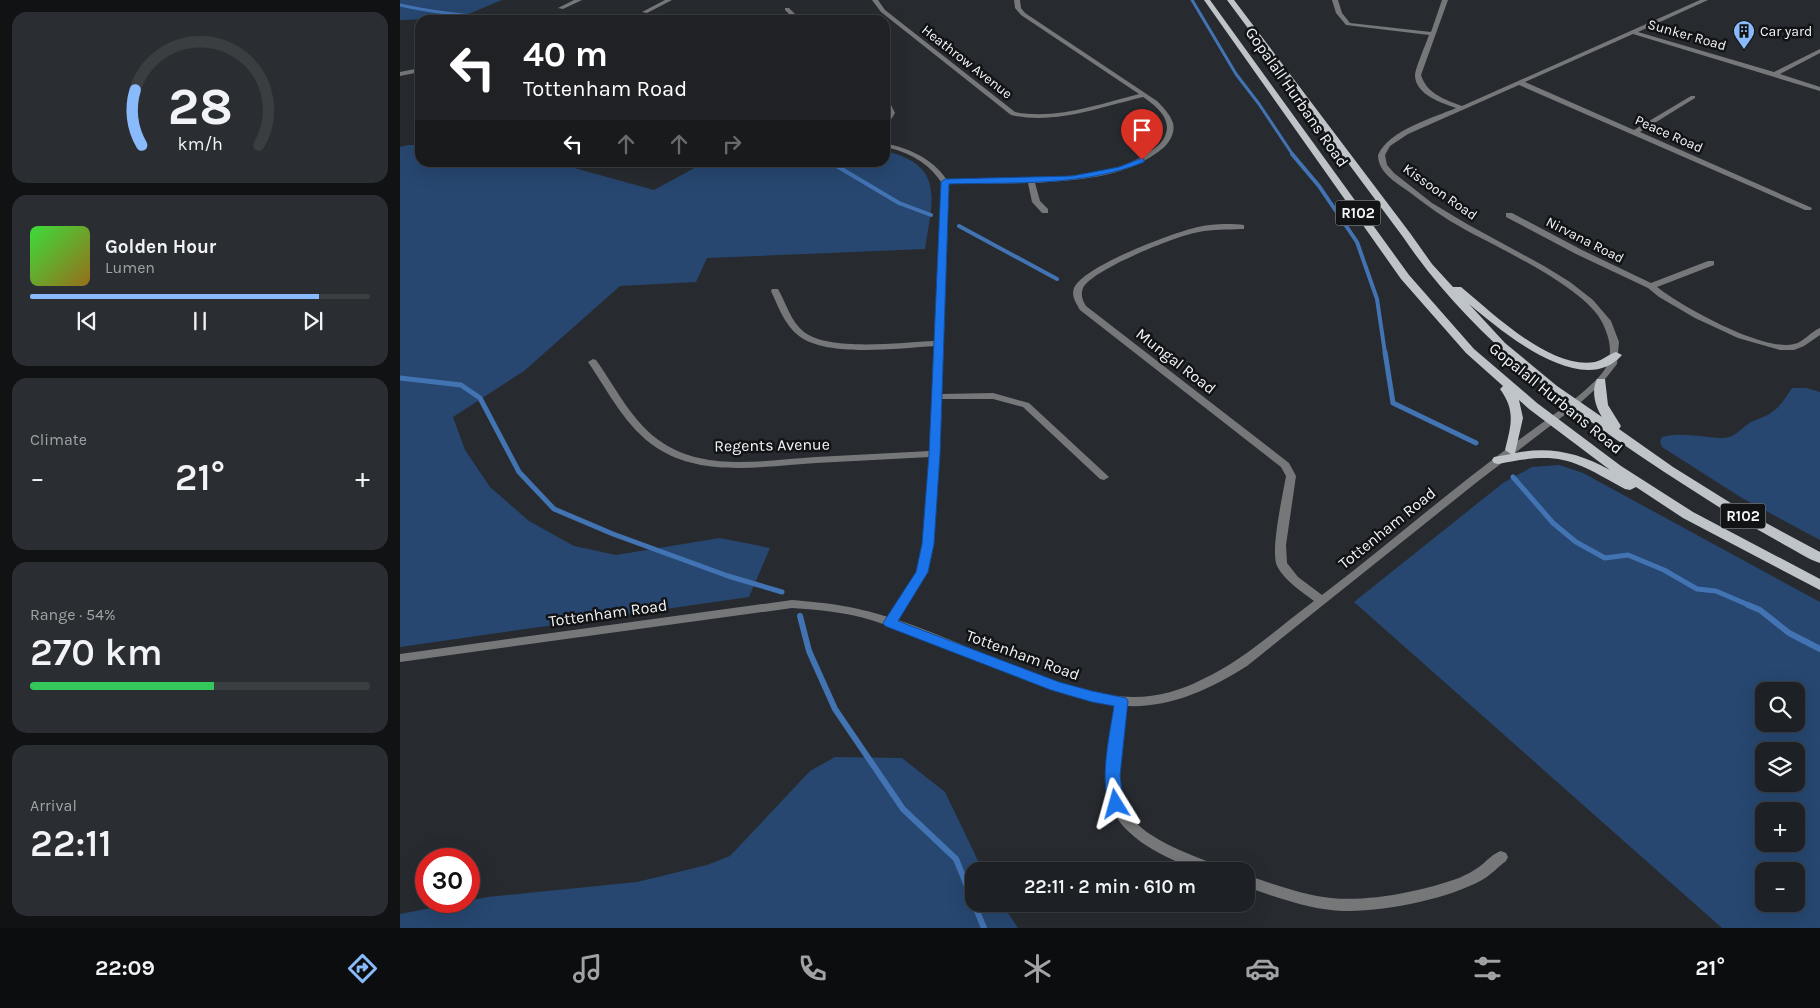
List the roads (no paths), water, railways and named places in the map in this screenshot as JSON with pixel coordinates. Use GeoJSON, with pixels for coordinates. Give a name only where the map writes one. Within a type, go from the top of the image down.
{"type":"FeatureCollection","features":[{"type":"Feature","properties":{"kind":"main road","name":"Gopalall Hurbans Road"},"geometry":{"type":"LineString","coordinates":[[1207,0],[1404,277],[1445,325],[1484,365],[1616,469],[1688,515],[1820,586]]}},
{"type":"Feature","properties":{"kind":"main road","name":"Gopalall Hurbans Road"},"geometry":{"type":"LineString","coordinates":[[1230,0],[1407,235],[1428,266],[1500,345],[1574,402],[1669,470],[1737,513],[1820,558]]}},
{"type":"Feature","properties":{"kind":"main road"},"geometry":{"type":"LineString","coordinates":[[1428,266],[1515,334],[1552,359],[1575,365],[1595,365],[1605,362],[1616,355]]}},
{"type":"Feature","properties":{"kind":"main road"},"geometry":{"type":"LineString","coordinates":[[1484,365],[1512,396],[1517,409],[1518,418],[1511,450]]}},
{"type":"Feature","properties":{"kind":"main road"},"geometry":{"type":"LineString","coordinates":[[1601,381],[1599,397],[1601,404],[1609,419],[1625,438]]}},
{"type":"Feature","properties":{"kind":"main road"},"geometry":{"type":"LineString","coordinates":[[1498,460],[1531,453],[1549,452],[1561,454],[1580,461],[1688,515]]}},
{"type":"Feature","properties":{"kind":"street"},"geometry":{"type":"LineString","coordinates":[[561,8],[579,0]]}},
{"type":"Feature","properties":{"kind":"street"},"geometry":{"type":"LineString","coordinates":[[645,12],[669,0]]}},
{"type":"Feature","properties":{"kind":"street","name":"Heathrow Avenue"},"geometry":{"type":"LineString","coordinates":[[875,0],[888,15]]}},
{"type":"Feature","properties":{"kind":"street"},"geometry":{"type":"LineString","coordinates":[[945,182],[1072,178],[1101,174],[1121,169],[1142,160],[1158,151],[1168,140],[1171,127],[1168,115],[1144,95],[1024,14],[1018,8],[1017,0]]}},
{"type":"Feature","properties":{"kind":"street"},"geometry":{"type":"LineString","coordinates":[[1335,0],[1339,13],[1348,24],[1432,34]]}},
{"type":"Feature","properties":{"kind":"street"},"geometry":{"type":"LineString","coordinates":[[1446,0],[1418,75],[1419,83],[1424,90],[1434,97],[1462,108]]}},
{"type":"Feature","properties":{"kind":"street","name":"Kissoon Road"},"geometry":{"type":"LineString","coordinates":[[1616,355],[1616,342],[1605,317],[1583,296],[1556,277],[1440,212],[1386,169],[1382,158],[1384,149],[1396,139],[1462,108],[1700,1]]}},
{"type":"Feature","properties":{"kind":"street"},"geometry":{"type":"LineString","coordinates":[[787,10],[792,15]]}},
{"type":"Feature","properties":{"kind":"street","name":"Heathrow Avenue"},"geometry":{"type":"LineString","coordinates":[[890,17],[1012,114],[1021,117],[1042,117],[1144,95]]}},
{"type":"Feature","properties":{"kind":"street","name":"Sunker Road"},"geometry":{"type":"LineString","coordinates":[[1633,32],[1820,89]]}},
{"type":"Feature","properties":{"kind":"street"},"geometry":{"type":"LineString","coordinates":[[1775,74],[1820,51]]}},
{"type":"Feature","properties":{"kind":"street"},"geometry":{"type":"LineString","coordinates":[[400,74],[415,71]]}},
{"type":"Feature","properties":{"kind":"street","name":"Peace Road"},"geometry":{"type":"LineString","coordinates":[[1521,83],[1808,208]]}},
{"type":"Feature","properties":{"kind":"street"},"geometry":{"type":"LineString","coordinates":[[1634,133],[1693,97]]}},
{"type":"Feature","properties":{"kind":"street"},"geometry":{"type":"LineString","coordinates":[[890,146],[912,153],[928,162],[938,170],[945,182],[935,454],[928,544],[922,572],[890,623]]}},
{"type":"Feature","properties":{"kind":"street"},"geometry":{"type":"LineString","coordinates":[[1031,180],[1036,202],[1045,211]]}},
{"type":"Feature","properties":{"kind":"street","name":"Nirvana Road"},"geometry":{"type":"LineString","coordinates":[[1508,215],[1579,252],[1651,286],[1676,305],[1759,343],[1779,347],[1793,347],[1806,342],[1820,331]]}},
{"type":"Feature","properties":{"kind":"street","name":"Mungal Road"},"geometry":{"type":"LineString","coordinates":[[1241,227],[1196,230],[1172,237],[1092,274],[1079,287],[1077,298],[1083,308],[1285,465],[1291,476],[1280,546],[1282,564],[1294,580],[1322,601]]}},
{"type":"Feature","properties":{"kind":"street"},"geometry":{"type":"LineString","coordinates":[[1651,286],[1711,263]]}},
{"type":"Feature","properties":{"kind":"street"},"geometry":{"type":"LineString","coordinates":[[775,291],[786,314],[802,335],[815,341],[833,346],[856,347],[939,343]]}},
{"type":"Feature","properties":{"kind":"street"},"geometry":{"type":"LineString","coordinates":[[1574,402],[1601,381],[1611,368],[1616,355]]}},
{"type":"Feature","properties":{"kind":"street","name":"Regents Avenue"},"geometry":{"type":"LineString","coordinates":[[593,362],[639,427],[660,446],[679,455],[702,461],[736,463],[935,454]]}},
{"type":"Feature","properties":{"kind":"street"},"geometry":{"type":"LineString","coordinates":[[936,397],[989,395],[1009,397],[1026,405],[1104,477]]}},
{"type":"Feature","properties":{"kind":"street","name":"Tottenham Road"},"geometry":{"type":"LineString","coordinates":[[400,658],[792,604],[827,606],[890,623],[1056,686],[1092,697],[1121,701],[1157,701],[1201,686],[1237,666],[1574,402]]}},
{"type":"Feature","properties":{"kind":"street"},"geometry":{"type":"LineString","coordinates":[[1121,701],[1113,776],[1116,804],[1128,824],[1157,846],[1195,862]]}},
{"type":"Feature","properties":{"kind":"street"},"geometry":{"type":"LineString","coordinates":[[1255,884],[1293,896],[1333,905],[1377,903],[1454,886],[1478,876],[1501,857]]}},
{"type":"Feature","properties":{"kind":"waterway"},"geometry":{"type":"LineString","coordinates":[[1192,0],[1236,74],[1259,104],[1293,155]]}},
{"type":"Feature","properties":{"kind":"waterway"},"geometry":{"type":"LineString","coordinates":[[400,5],[464,15]]}},
{"type":"Feature","properties":{"kind":"waterway"},"geometry":{"type":"LineString","coordinates":[[1292,154],[1319,186],[1357,242],[1377,299],[1385,353]]}},
{"type":"Feature","properties":{"kind":"waterway"},"geometry":{"type":"LineString","coordinates":[[838,167],[899,203],[931,215]]}},
{"type":"Feature","properties":{"kind":"waterway"},"geometry":{"type":"LineString","coordinates":[[959,226],[1057,279]]}},
{"type":"Feature","properties":{"kind":"waterway"},"geometry":{"type":"LineString","coordinates":[[1385,352],[1393,403],[1476,443]]}},
{"type":"Feature","properties":{"kind":"waterway"},"geometry":{"type":"LineString","coordinates":[[400,378],[461,385],[480,398],[519,472],[554,509],[613,534],[728,576],[782,592]]}},
{"type":"Feature","properties":{"kind":"waterway"},"geometry":{"type":"LineString","coordinates":[[1513,477],[1553,523],[1576,542],[1605,558],[1628,555],[1664,570],[1697,589],[1716,591],[1751,606]]}},
{"type":"Feature","properties":{"kind":"waterway"},"geometry":{"type":"LineString","coordinates":[[1748,605],[1760,610],[1789,633],[1820,649]]}},
{"type":"Feature","properties":{"kind":"waterway"},"geometry":{"type":"LineString","coordinates":[[800,616],[809,651],[835,709],[903,809],[956,859],[965,881]]}},
{"type":"Feature","properties":{"kind":"waterway"},"geometry":{"type":"LineString","coordinates":[[977,912],[984,928]]}},
{"type":"Feature","properties":{"kind":"place","name":"Car yard"},"geometry":{"type":"Point","coordinates":[1744,50]}}]}
